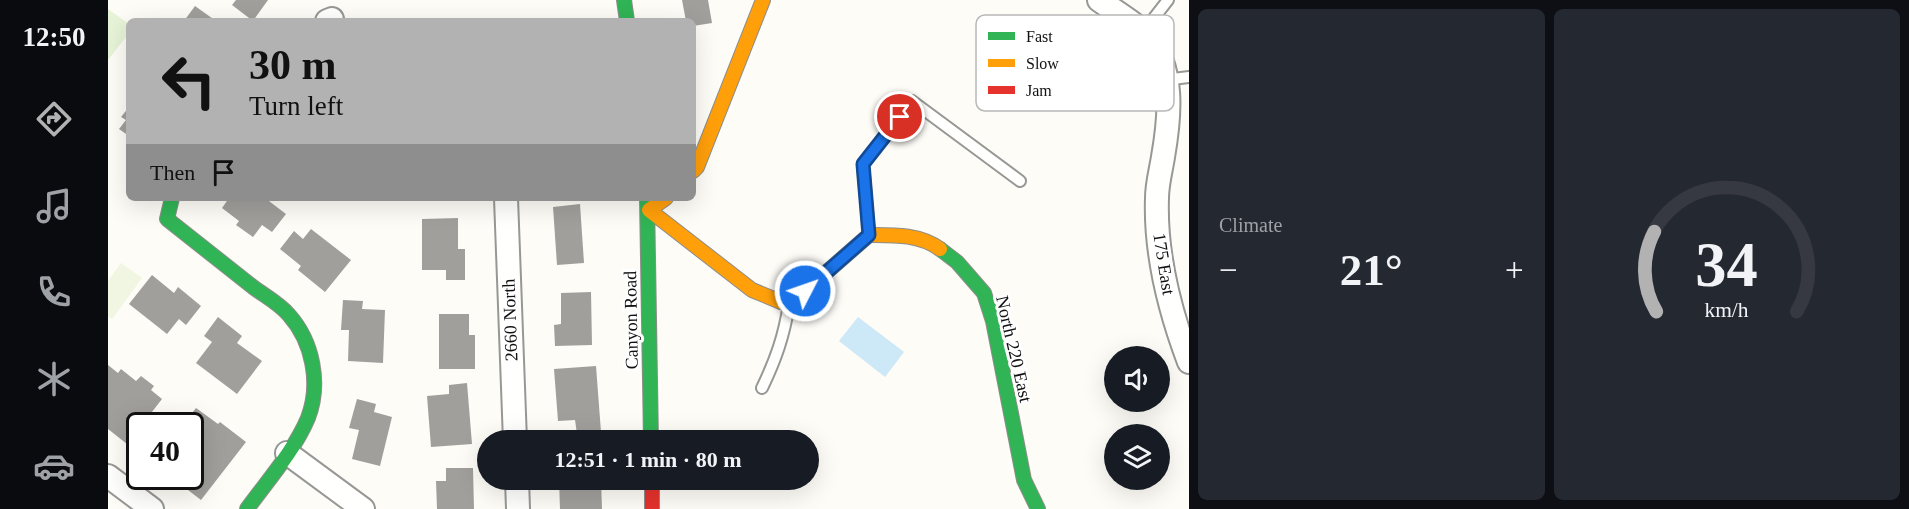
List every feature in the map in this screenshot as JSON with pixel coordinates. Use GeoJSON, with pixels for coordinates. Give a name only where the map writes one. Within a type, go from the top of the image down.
{"type":"FeatureCollection","features":[{"type":"Feature","properties":{"kind":"street"},"geometry":{"type":"LineString","coordinates":[[624,0],[627,18]]}},
{"type":"Feature","properties":{"kind":"street"},"geometry":{"type":"LineString","coordinates":[[696,168],[763,0]]}},
{"type":"Feature","properties":{"kind":"street"},"geometry":{"type":"LineString","coordinates":[[1099,0],[1120,15]]}},
{"type":"Feature","properties":{"kind":"street","name":"175 East"},"geometry":{"type":"LineString","coordinates":[[1168,111],[1156,196],[1158,248],[1174,322],[1189,362]]}},
{"type":"Feature","properties":{"kind":"street"},"geometry":{"type":"LineString","coordinates":[[171,201],[167,219],[289,315],[302,332],[311,353],[316,376],[314,400],[307,421],[247,509]]}},
{"type":"Feature","properties":{"kind":"street","name":"2660 North"},"geometry":{"type":"LineString","coordinates":[[506,201],[515,430]]}},
{"type":"Feature","properties":{"kind":"street"},"geometry":{"type":"LineString","coordinates":[[648,204],[752,290],[781,302],[805,291],[869,235]]}},
{"type":"Feature","properties":{"kind":"street","name":"Canyon Road"},"geometry":{"type":"LineString","coordinates":[[648,204],[651,430]]}},
{"type":"Feature","properties":{"kind":"street","name":"North 220 East"},"geometry":{"type":"LineString","coordinates":[[869,235],[903,235],[932,244],[957,262],[984,293],[993,321],[1024,480],[1038,509]]}},
{"type":"Feature","properties":{"kind":"street"},"geometry":{"type":"LineString","coordinates":[[287,453],[363,509]]}},
{"type":"Feature","properties":{"kind":"street"},"geometry":{"type":"LineString","coordinates":[[108,476],[152,509]]}},
{"type":"Feature","properties":{"kind":"street"},"geometry":{"type":"LineString","coordinates":[[517,490],[518,509]]}},
{"type":"Feature","properties":{"kind":"street"},"geometry":{"type":"LineString","coordinates":[[652,490],[652,509]]}},
{"type":"Feature","properties":{"kind":"lane"},"geometry":{"type":"LineString","coordinates":[[1156,15],[1168,0]]}},
{"type":"Feature","properties":{"kind":"lane"},"geometry":{"type":"LineString","coordinates":[[1174,79],[1189,77]]}},
{"type":"Feature","properties":{"kind":"lane"},"geometry":{"type":"LineString","coordinates":[[869,235],[863,164],[912,101],[1020,181]]}},
{"type":"Feature","properties":{"kind":"lane"},"geometry":{"type":"LineString","coordinates":[[762,388],[775,361],[784,334],[790,298]]}},
{"type":"Feature","properties":{"kind":"green space"},"geometry":{"type":"Polygon","coordinates":[[[108,9],[126,22],[126,37],[108,60],[108,9]]]}},
{"type":"Feature","properties":{"kind":"green space"},"geometry":{"type":"Polygon","coordinates":[[[121,263],[142,278],[112,319],[108,316],[108,281],[121,263]]]}},
{"type":"Feature","properties":{"kind":"water"},"geometry":{"type":"Polygon","coordinates":[[[858,317],[904,352],[885,377],[839,341],[858,317]]]}},
{"type":"Feature","properties":{"kind":"building"},"geometry":{"type":"Polygon","coordinates":[[[236,0],[268,0],[255,18],[249,18],[232,5],[236,0]]]}},
{"type":"Feature","properties":{"kind":"building"},"geometry":{"type":"Polygon","coordinates":[[[682,0],[708,0],[712,23],[696,26],[696,18],[685,18],[682,0]]]}},
{"type":"Feature","properties":{"kind":"building"},"geometry":{"type":"Polygon","coordinates":[[[195,6],[212,18],[186,18],[195,6]]]}},
{"type":"Feature","properties":{"kind":"building"},"geometry":{"type":"Polygon","coordinates":[[[126,111],[126,120],[121,117],[126,111]]]}},
{"type":"Feature","properties":{"kind":"building"},"geometry":{"type":"Polygon","coordinates":[[[126,120],[126,134],[119,129],[126,120]]]}},
{"type":"Feature","properties":{"kind":"building"},"geometry":{"type":"Polygon","coordinates":[[[227,201],[269,201],[286,214],[272,232],[262,225],[253,237],[236,225],[239,221],[222,208],[227,201]]]}},
{"type":"Feature","properties":{"kind":"building"},"geometry":{"type":"Polygon","coordinates":[[[580,204],[584,263],[557,265],[553,207],[580,204]]]}},
{"type":"Feature","properties":{"kind":"building"},"geometry":{"type":"Polygon","coordinates":[[[458,218],[458,249],[465,249],[465,280],[446,280],[446,270],[422,270],[422,219],[458,218]]]}},
{"type":"Feature","properties":{"kind":"building"},"geometry":{"type":"Polygon","coordinates":[[[311,229],[351,260],[325,292],[298,270],[301,266],[280,249],[294,231],[303,239],[311,229]]]}},
{"type":"Feature","properties":{"kind":"building"},"geometry":{"type":"Polygon","coordinates":[[[152,275],[174,293],[178,287],[201,306],[186,325],[179,319],[167,334],[129,304],[152,275]]]}},
{"type":"Feature","properties":{"kind":"building"},"geometry":{"type":"Polygon","coordinates":[[[591,292],[592,345],[555,346],[554,325],[561,324],[561,293],[591,292]]]}},
{"type":"Feature","properties":{"kind":"building"},"geometry":{"type":"Polygon","coordinates":[[[343,300],[363,301],[362,309],[385,310],[383,363],[348,361],[349,330],[341,330],[343,300]]]}},
{"type":"Feature","properties":{"kind":"building"},"geometry":{"type":"Polygon","coordinates":[[[439,314],[469,314],[469,335],[475,335],[475,369],[439,369],[439,314]]]}},
{"type":"Feature","properties":{"kind":"building"},"geometry":{"type":"Polygon","coordinates":[[[218,317],[242,336],[237,343],[262,361],[237,394],[196,363],[212,342],[204,336],[218,317]]]}},
{"type":"Feature","properties":{"kind":"building"},"geometry":{"type":"Polygon","coordinates":[[[108,365],[118,373],[121,369],[136,381],[141,376],[154,386],[151,390],[162,399],[152,412],[126,412],[126,443],[108,429],[108,365]]]}},
{"type":"Feature","properties":{"kind":"building"},"geometry":{"type":"Polygon","coordinates":[[[596,366],[601,430],[576,430],[575,420],[558,421],[554,369],[596,366]]]}},
{"type":"Feature","properties":{"kind":"building"},"geometry":{"type":"Polygon","coordinates":[[[467,383],[472,444],[431,447],[427,396],[449,394],[449,385],[467,383]]]}},
{"type":"Feature","properties":{"kind":"building"},"geometry":{"type":"Polygon","coordinates":[[[357,399],[376,404],[374,412],[392,417],[380,466],[352,459],[359,430],[349,428],[357,399]]]}},
{"type":"Feature","properties":{"kind":"building"},"geometry":{"type":"Polygon","coordinates":[[[204,414],[218,424],[220,422],[246,442],[201,500],[188,490],[204,490],[204,414]]]}},
{"type":"Feature","properties":{"kind":"building"},"geometry":{"type":"Polygon","coordinates":[[[446,468],[473,468],[474,509],[437,509],[436,481],[446,481],[446,468]]]}},
{"type":"Feature","properties":{"kind":"building"},"geometry":{"type":"Polygon","coordinates":[[[559,490],[601,490],[602,509],[560,509],[559,490]]]}},
{"type":"Feature","properties":{"kind":"traffic: fast"},"geometry":{"type":"LineString","coordinates":[[624,0],[627,18]]}},
{"type":"Feature","properties":{"kind":"traffic: fast"},"geometry":{"type":"LineString","coordinates":[[171,201],[167,219],[285,311],[297,326],[309,350],[314,391],[308,418],[288,454],[247,509]]}},
{"type":"Feature","properties":{"kind":"traffic: fast"},"geometry":{"type":"LineString","coordinates":[[647,201],[651,430]]}},
{"type":"Feature","properties":{"kind":"traffic: fast"},"geometry":{"type":"LineString","coordinates":[[940,249],[957,262],[984,293],[993,321],[1024,480],[1038,509]]}},
{"type":"Feature","properties":{"kind":"traffic: slow"},"geometry":{"type":"LineString","coordinates":[[696,168],[763,0]]}},
{"type":"Feature","properties":{"kind":"traffic: slow"},"geometry":{"type":"LineString","coordinates":[[662,201],[649,210],[752,290],[781,302],[805,291],[869,235],[897,235],[915,238],[940,249]]}},
{"type":"Feature","properties":{"kind":"traffic: jam"},"geometry":{"type":"LineString","coordinates":[[652,490],[652,509]]}},
{"type":"Feature","properties":{"kind":"route"},"geometry":{"type":"LineString","coordinates":[[805,291],[869,235],[863,164],[900,117]]}}]}
